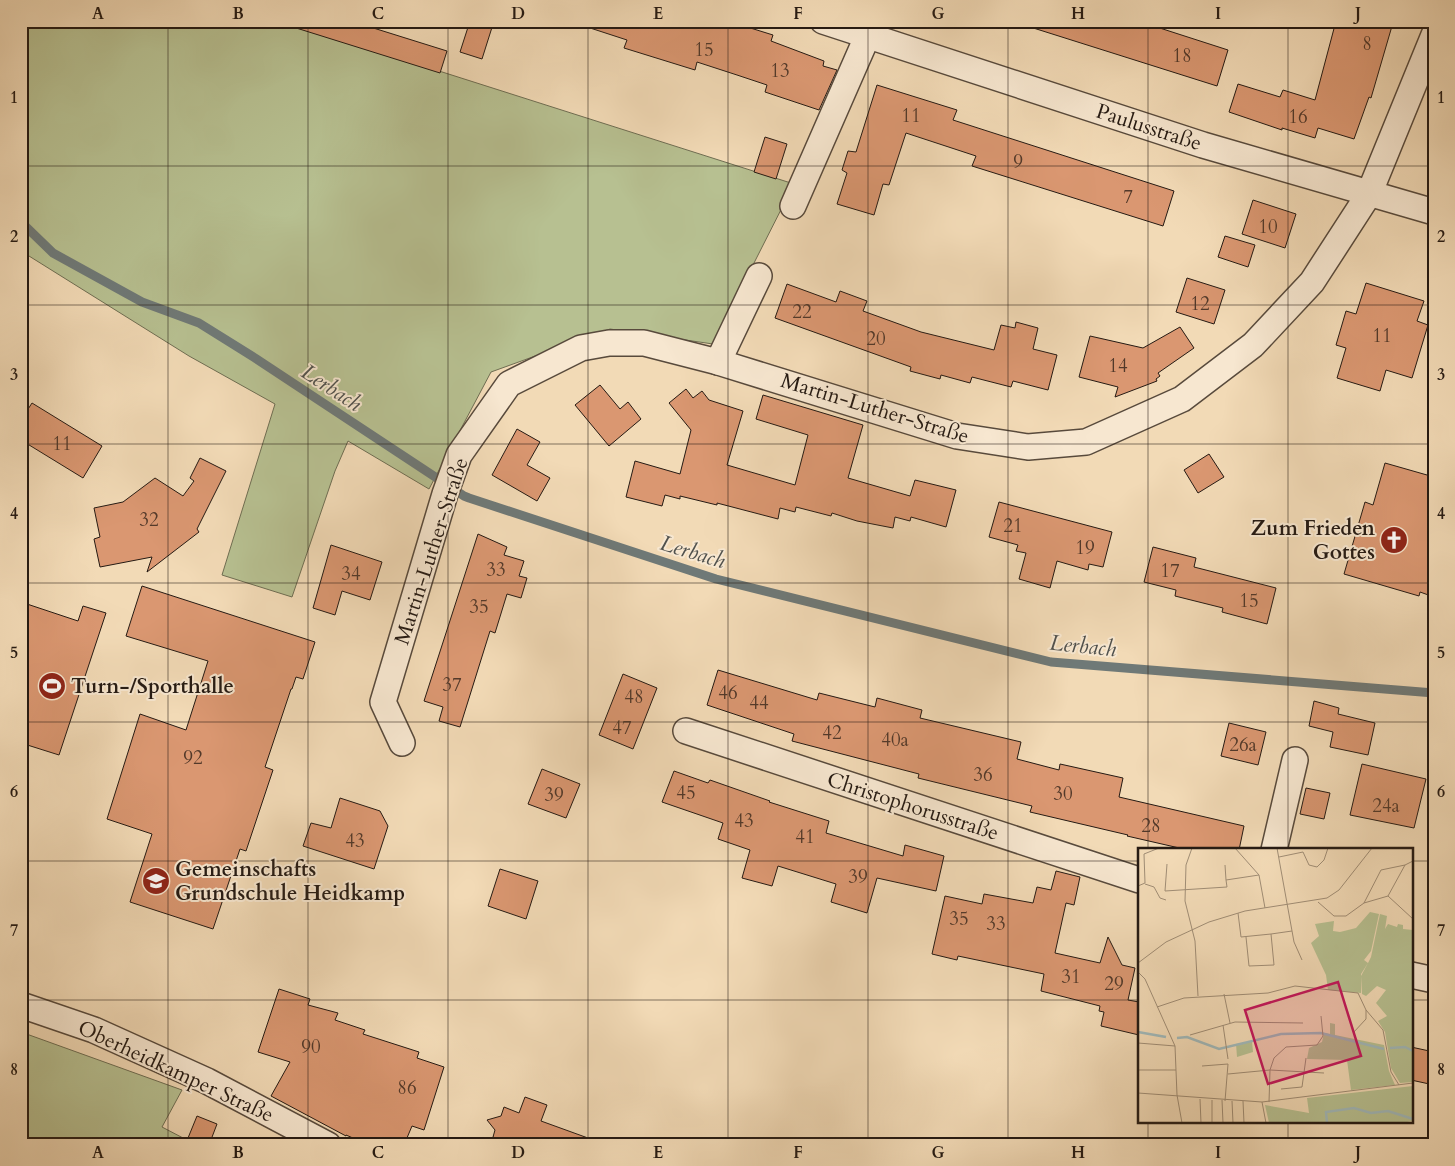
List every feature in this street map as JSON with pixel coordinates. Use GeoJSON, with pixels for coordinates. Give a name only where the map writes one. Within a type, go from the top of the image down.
{"type":"FeatureCollection","features":[{"type":"Feature","properties":{"kind":"street","name":"Paulusstraße"},"geometry":{"type":"LineString","coordinates":[[823,21],[870,29],[1203,145],[1434,212]]}},
{"type":"Feature","properties":{"kind":"street"},"geometry":{"type":"LineString","coordinates":[[793,206],[870,29]]}},
{"type":"Feature","properties":{"kind":"street","name":"Martin-Luther-Straße"},"geometry":{"type":"LineString","coordinates":[[402,743],[383,702],[445,494],[459,455],[509,384],[581,348],[609,343],[644,343],[718,362],[957,436],[1028,447],[1086,442],[1182,399],[1253,345],[1312,282],[1369,194],[1434,35]]}},
{"type":"Feature","properties":{"kind":"street"},"geometry":{"type":"LineString","coordinates":[[718,362],[759,276]]}},
{"type":"Feature","properties":{"kind":"street","name":"Christophorusstraße"},"geometry":{"type":"LineString","coordinates":[[686,731],[1138,880]]}},
{"type":"Feature","properties":{"kind":"street"},"geometry":{"type":"LineString","coordinates":[[1274,848],[1294,760]]}},
{"type":"Feature","properties":{"kind":"street"},"geometry":{"type":"LineString","coordinates":[[1412,975],[1434,980]]}},
{"type":"Feature","properties":{"kind":"street","name":"Oberheidkamper Straße"},"geometry":{"type":"LineString","coordinates":[[21,1004],[94,1030],[198,1077],[328,1145]]}},
{"type":"Feature","properties":{"kind":"green space"},"geometry":{"type":"Polygon","coordinates":[[[21,21],[282,21],[794,184],[713,344],[610,329],[491,372],[429,489],[348,441],[335,471],[292,597],[222,575],[275,404],[189,356],[21,251],[21,21]]]}},
{"type":"Feature","properties":{"kind":"green space"},"geometry":{"type":"Polygon","coordinates":[[[21,1032],[182,1090],[162,1127],[185,1139],[182,1145],[21,1145],[21,1032]]]}},
{"type":"Feature","properties":{"kind":"building"},"geometry":{"type":"Polygon","coordinates":[[[294,21],[351,21],[447,51],[440,73],[293,27],[294,21]]]}},
{"type":"Feature","properties":{"kind":"building"},"geometry":{"type":"Polygon","coordinates":[[[470,21],[494,21],[482,59],[460,52],[470,21]]]}},
{"type":"Feature","properties":{"kind":"building"},"geometry":{"type":"Polygon","coordinates":[[[585,21],[699,21],[718,27],[719,25],[729,28],[731,22],[773,35],[771,41],[824,61],[823,66],[837,70],[819,110],[765,92],[767,85],[697,62],[695,70],[624,48],[627,40],[584,26],[585,21]]]}},
{"type":"Feature","properties":{"kind":"building"},"geometry":{"type":"Polygon","coordinates":[[[1028,21],[1138,21],[1228,50],[1217,86],[1027,26],[1028,21]]]}},
{"type":"Feature","properties":{"kind":"building"},"geometry":{"type":"Polygon","coordinates":[[[1336,21],[1373,21],[1392,26],[1371,98],[1369,97],[1354,139],[1318,128],[1315,138],[1282,128],[1282,130],[1229,112],[1238,84],[1280,97],[1283,90],[1315,100],[1336,21]]]}},
{"type":"Feature","properties":{"kind":"building"},"geometry":{"type":"Polygon","coordinates":[[[877,85],[957,110],[953,120],[1174,191],[1163,226],[972,166],[976,156],[906,133],[889,185],[883,184],[874,215],[837,204],[847,173],[842,170],[848,151],[856,152],[877,85]]]}},
{"type":"Feature","properties":{"kind":"building"},"geometry":{"type":"Polygon","coordinates":[[[765,137],[787,144],[776,179],[754,172],[765,137]]]}},
{"type":"Feature","properties":{"kind":"building"},"geometry":{"type":"Polygon","coordinates":[[[1253,200],[1296,214],[1285,248],[1242,234],[1253,200]]]}},
{"type":"Feature","properties":{"kind":"building"},"geometry":{"type":"Polygon","coordinates":[[[1225,236],[1255,245],[1248,267],[1218,257],[1225,236]]]}},
{"type":"Feature","properties":{"kind":"building"},"geometry":{"type":"Polygon","coordinates":[[[1187,278],[1225,290],[1214,324],[1176,312],[1187,278]]]}},
{"type":"Feature","properties":{"kind":"building"},"geometry":{"type":"Polygon","coordinates":[[[1366,283],[1424,301],[1417,321],[1428,325],[1412,378],[1386,370],[1380,391],[1337,378],[1346,348],[1336,345],[1346,311],[1356,314],[1366,283]]]}},
{"type":"Feature","properties":{"kind":"building"},"geometry":{"type":"Polygon","coordinates":[[[787,284],[836,302],[840,291],[867,301],[863,311],[921,332],[994,350],[1001,325],[1015,328],[1016,322],[1038,328],[1033,349],[1057,355],[1048,390],[1013,381],[1011,387],[972,377],[970,383],[941,375],[940,379],[910,371],[911,367],[775,318],[787,284]]]}},
{"type":"Feature","properties":{"kind":"building"},"geometry":{"type":"Polygon","coordinates":[[[1180,327],[1194,348],[1158,373],[1160,376],[1156,379],[1157,381],[1115,397],[1118,387],[1079,377],[1090,336],[1143,348],[1180,327]]]}},
{"type":"Feature","properties":{"kind":"building"},"geometry":{"type":"Polygon","coordinates":[[[600,385],[620,409],[628,402],[641,419],[609,446],[575,405],[600,385]]]}},
{"type":"Feature","properties":{"kind":"building"},"geometry":{"type":"Polygon","coordinates":[[[686,389],[693,398],[702,391],[709,400],[743,411],[727,465],[795,485],[808,435],[756,419],[763,395],[863,425],[848,478],[910,496],[915,480],[956,490],[946,527],[911,517],[910,521],[895,517],[893,528],[857,521],[832,513],[831,516],[796,507],[795,512],[780,508],[778,519],[717,503],[717,505],[680,496],[680,499],[665,495],[662,506],[626,497],[635,461],[680,474],[691,430],[669,403],[686,389]]]}},
{"type":"Feature","properties":{"kind":"building"},"geometry":{"type":"Polygon","coordinates":[[[32,403],[102,446],[83,478],[21,440],[21,420],[32,403]]]}},
{"type":"Feature","properties":{"kind":"building"},"geometry":{"type":"Polygon","coordinates":[[[517,429],[540,442],[527,465],[550,478],[537,501],[492,475],[517,429]]]}},
{"type":"Feature","properties":{"kind":"building"},"geometry":{"type":"Polygon","coordinates":[[[1209,454],[1224,477],[1198,493],[1184,470],[1209,454]]]}},
{"type":"Feature","properties":{"kind":"building"},"geometry":{"type":"Polygon","coordinates":[[[200,458],[226,471],[197,529],[199,532],[147,572],[152,557],[100,567],[94,539],[100,537],[94,508],[123,502],[155,478],[183,496],[194,481],[190,478],[200,458]]]}},
{"type":"Feature","properties":{"kind":"building","name":"Zum Frieden Gottes"},"geometry":{"type":"Polygon","coordinates":[[[1385,463],[1434,477],[1434,597],[1420,592],[1419,596],[1344,574],[1365,502],[1373,505],[1385,463]]]}},
{"type":"Feature","properties":{"kind":"building"},"geometry":{"type":"Polygon","coordinates":[[[999,502],[1112,532],[1103,567],[1089,564],[1088,570],[1057,561],[1050,588],[1019,579],[1026,553],[1016,551],[1018,545],[989,537],[999,502]]]}},
{"type":"Feature","properties":{"kind":"building"},"geometry":{"type":"Polygon","coordinates":[[[478,534],[507,547],[504,555],[524,561],[519,576],[527,578],[521,598],[507,594],[495,633],[490,631],[460,727],[439,721],[443,707],[424,701],[478,534]]]}},
{"type":"Feature","properties":{"kind":"building"},"geometry":{"type":"Polygon","coordinates":[[[331,545],[382,562],[370,600],[342,591],[335,615],[313,608],[331,545]]]}},
{"type":"Feature","properties":{"kind":"building"},"geometry":{"type":"Polygon","coordinates":[[[1153,547],[1196,558],[1194,567],[1276,588],[1267,624],[1222,612],[1223,608],[1175,596],[1176,590],[1144,582],[1153,547]]]}},
{"type":"Feature","properties":{"kind":"building"},"geometry":{"type":"Polygon","coordinates":[[[142,586],[315,642],[303,679],[296,677],[291,689],[265,767],[273,770],[246,851],[240,849],[213,929],[130,902],[152,834],[107,819],[140,714],[186,730],[208,661],[126,636],[142,586]]]}},
{"type":"Feature","properties":{"kind":"building","name":"Turn-/Sporthalle"},"geometry":{"type":"Polygon","coordinates":[[[21,602],[78,621],[83,606],[106,613],[59,755],[21,743],[21,602]]]}},
{"type":"Feature","properties":{"kind":"building"},"geometry":{"type":"Polygon","coordinates":[[[718,670],[817,700],[819,693],[875,707],[877,698],[922,710],[920,718],[1021,742],[1017,759],[1059,770],[1060,764],[1123,778],[1119,797],[1244,826],[1239,848],[1179,848],[1030,812],[1032,806],[918,778],[919,774],[792,741],[794,734],[707,705],[718,670]]]}},
{"type":"Feature","properties":{"kind":"building"},"geometry":{"type":"Polygon","coordinates":[[[623,674],[657,688],[633,749],[599,735],[623,674]]]}},
{"type":"Feature","properties":{"kind":"building"},"geometry":{"type":"Polygon","coordinates":[[[1314,701],[1339,708],[1338,714],[1375,723],[1368,755],[1330,747],[1333,732],[1309,726],[1314,701]]]}},
{"type":"Feature","properties":{"kind":"building"},"geometry":{"type":"Polygon","coordinates":[[[1229,723],[1266,732],[1258,765],[1221,756],[1229,723]]]}},
{"type":"Feature","properties":{"kind":"building"},"geometry":{"type":"Polygon","coordinates":[[[1362,764],[1426,779],[1414,828],[1350,815],[1362,764]]]}},
{"type":"Feature","properties":{"kind":"building"},"geometry":{"type":"Polygon","coordinates":[[[542,769],[580,784],[566,818],[528,804],[542,769]]]}},
{"type":"Feature","properties":{"kind":"building"},"geometry":{"type":"Polygon","coordinates":[[[674,771],[708,783],[710,780],[769,802],[829,821],[826,833],[903,856],[905,845],[944,856],[936,891],[877,878],[867,913],[831,902],[836,884],[778,866],[772,886],[742,878],[750,850],[718,839],[723,823],[662,802],[674,771]]]}},
{"type":"Feature","properties":{"kind":"building"},"geometry":{"type":"Polygon","coordinates":[[[1306,788],[1330,793],[1324,819],[1300,814],[1306,788]]]}},
{"type":"Feature","properties":{"kind":"building"},"geometry":{"type":"Polygon","coordinates":[[[340,798],[380,811],[388,826],[374,869],[303,846],[311,823],[331,828],[340,798]]]}},
{"type":"Feature","properties":{"kind":"building"},"geometry":{"type":"Polygon","coordinates":[[[500,869],[538,881],[526,919],[488,906],[500,869]]]}},
{"type":"Feature","properties":{"kind":"building"},"geometry":{"type":"Polygon","coordinates":[[[1056,871],[1080,877],[1074,905],[1066,903],[1055,953],[1100,963],[1108,937],[1122,965],[1135,968],[1128,1000],[1138,1002],[1138,1035],[1101,1026],[1104,1012],[1099,1011],[1100,1006],[1041,991],[1044,974],[958,956],[957,960],[932,954],[945,896],[982,904],[984,894],[1033,903],[1037,887],[1051,890],[1056,871]]]}},
{"type":"Feature","properties":{"kind":"building"},"geometry":{"type":"Polygon","coordinates":[[[279,989],[310,999],[308,1005],[338,1013],[335,1020],[365,1030],[363,1034],[419,1052],[417,1058],[444,1067],[424,1130],[412,1126],[404,1145],[369,1145],[346,1136],[271,1096],[290,1062],[258,1052],[279,989]]]}},
{"type":"Feature","properties":{"kind":"building"},"geometry":{"type":"Polygon","coordinates":[[[1412,1047],[1434,1052],[1434,1085],[1412,1080],[1412,1047]]]}},
{"type":"Feature","properties":{"kind":"building"},"geometry":{"type":"Polygon","coordinates":[[[525,1097],[547,1105],[541,1121],[599,1142],[598,1145],[514,1145],[493,1137],[495,1130],[487,1120],[501,1116],[504,1107],[519,1113],[525,1097]]]}},
{"type":"Feature","properties":{"kind":"building"},"geometry":{"type":"Polygon","coordinates":[[[197,1116],[217,1124],[209,1145],[188,1138],[197,1116]]]}},
{"type":"Feature","properties":{"kind":"waterway","name":"Lerbach"},"geometry":{"type":"LineString","coordinates":[[21,222],[53,253],[142,302],[199,323],[469,498],[716,579],[1051,662],[1434,693]]}},
{"type":"Feature","properties":{"kind":"place","name":"Zum Frieden Gottes"},"geometry":{"type":"Point","coordinates":[1394,540]}},
{"type":"Feature","properties":{"kind":"place","name":"Turn-/Sporthalle"},"geometry":{"type":"Point","coordinates":[52,686]}},
{"type":"Feature","properties":{"kind":"place","name":"Gemeinschafts Grundschule Heidkamp"},"geometry":{"type":"Point","coordinates":[156,881]}}]}
